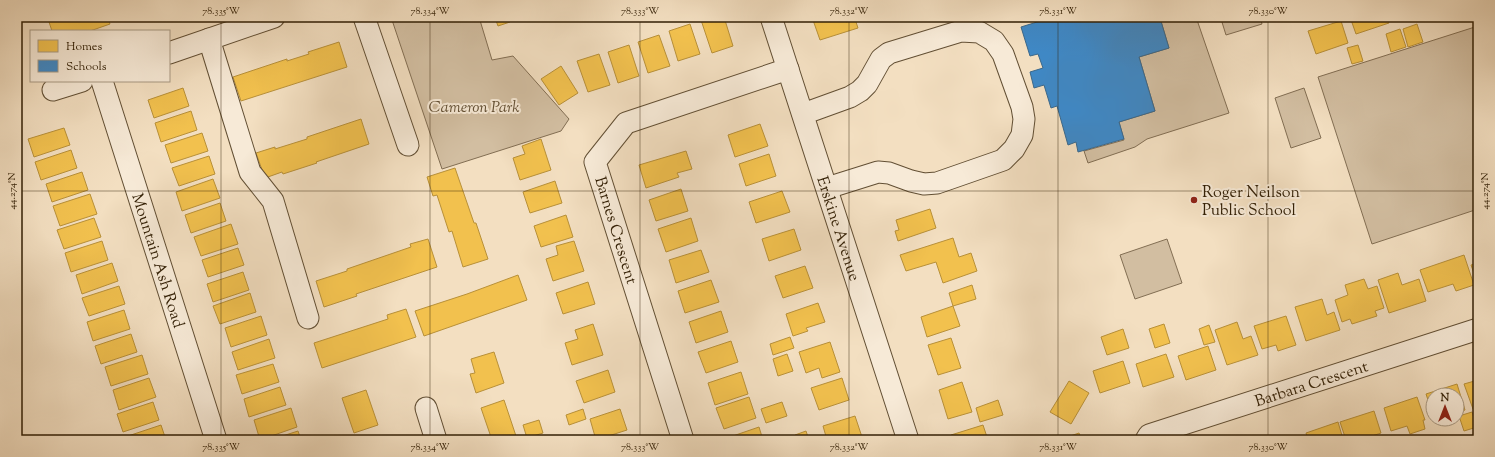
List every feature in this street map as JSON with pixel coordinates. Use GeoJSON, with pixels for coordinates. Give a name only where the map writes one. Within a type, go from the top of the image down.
{"type":"FeatureCollection","features":[{"type":"Feature","properties":{"kind":"street"},"geometry":{"type":"LineString","coordinates":[[170,53],[274,17]]}},
{"type":"Feature","properties":{"kind":"street"},"geometry":{"type":"LineString","coordinates":[[364,17],[408,145]]}},
{"type":"Feature","properties":{"kind":"street","name":"Erskine Avenue"},"geometry":{"type":"LineString","coordinates":[[771,17],[908,440]]}},
{"type":"Feature","properties":{"kind":"street"},"geometry":{"type":"LineString","coordinates":[[803,114],[850,97],[860,91],[867,84],[881,59],[889,53],[961,31],[978,32],[994,41],[1003,54],[1022,107],[1024,119],[1022,134],[1014,149],[1003,160],[937,183],[924,184],[889,173],[878,172],[827,188]]}},
{"type":"Feature","properties":{"kind":"street"},"geometry":{"type":"LineString","coordinates":[[209,39],[250,172],[273,201],[308,318]]}},
{"type":"Feature","properties":{"kind":"street","name":"Barnes Crescent"},"geometry":{"type":"LineString","coordinates":[[683,440],[595,162],[626,123],[788,69]]}},
{"type":"Feature","properties":{"kind":"street"},"geometry":{"type":"LineString","coordinates":[[53,90],[79,82]]}},
{"type":"Feature","properties":{"kind":"street","name":"Mountain Ash Road"},"geometry":{"type":"LineString","coordinates":[[102,82],[216,440]]}},
{"type":"Feature","properties":{"kind":"street","name":"Barbara Crescent"},"geometry":{"type":"LineString","coordinates":[[1146,440],[1149,435],[1478,329]]}},
{"type":"Feature","properties":{"kind":"street"},"geometry":{"type":"LineString","coordinates":[[426,408],[436,440]]}},
{"type":"Feature","properties":{"kind":"green space","name":"Cameron Park"},"geometry":{"type":"Polygon","coordinates":[[[391,17],[479,17],[492,60],[513,56],[569,119],[561,131],[442,169],[391,17]]]}},
{"type":"Feature","properties":{"kind":"green space"},"geometry":{"type":"Polygon","coordinates":[[[1196,17],[1229,113],[1147,139],[1135,147],[1088,163],[1084,151],[1124,140],[1119,122],[1155,111],[1139,57],[1169,48],[1160,18],[1196,17]]]}},
{"type":"Feature","properties":{"kind":"green space"},"geometry":{"type":"Polygon","coordinates":[[[1229,17],[1260,17],[1262,24],[1226,35],[1221,19],[1229,17]]]}},
{"type":"Feature","properties":{"kind":"green space"},"geometry":{"type":"Polygon","coordinates":[[[1478,26],[1478,209],[1372,244],[1318,77],[1478,26]]]}},
{"type":"Feature","properties":{"kind":"green space"},"geometry":{"type":"Polygon","coordinates":[[[1304,88],[1321,138],[1291,148],[1275,98],[1304,88]]]}},
{"type":"Feature","properties":{"kind":"green space"},"geometry":{"type":"Polygon","coordinates":[[[1167,239],[1182,283],[1135,299],[1120,255],[1167,239]]]}},
{"type":"Feature","properties":{"kind":"building: Homes"},"geometry":{"type":"Polygon","coordinates":[[[54,17],[107,17],[110,24],[93,30],[52,30],[48,19],[54,17]]]}},
{"type":"Feature","properties":{"kind":"building: Homes"},"geometry":{"type":"Polygon","coordinates":[[[491,17],[509,17],[510,22],[498,26],[495,18],[491,19],[491,17]]]}},
{"type":"Feature","properties":{"kind":"building: Homes"},"geometry":{"type":"Polygon","coordinates":[[[711,17],[724,17],[733,46],[712,53],[701,20],[711,17]]]}},
{"type":"Feature","properties":{"kind":"building: Homes"},"geometry":{"type":"Polygon","coordinates":[[[823,17],[844,17],[846,22],[855,19],[858,28],[820,40],[813,20],[823,17]]]}},
{"type":"Feature","properties":{"kind":"building: Homes"},"geometry":{"type":"Polygon","coordinates":[[[1350,17],[1387,17],[1389,23],[1356,34],[1350,17]]]}},
{"type":"Feature","properties":{"kind":"building: Homes"},"geometry":{"type":"Polygon","coordinates":[[[1341,21],[1348,43],[1316,54],[1308,31],[1341,21]]]}},
{"type":"Feature","properties":{"kind":"building: Homes"},"geometry":{"type":"Polygon","coordinates":[[[690,24],[700,54],[678,61],[669,31],[690,24]]]}},
{"type":"Feature","properties":{"kind":"building: Homes"},"geometry":{"type":"Polygon","coordinates":[[[1417,24],[1423,42],[1408,47],[1403,29],[1417,24]]]}},
{"type":"Feature","properties":{"kind":"building: Homes"},"geometry":{"type":"Polygon","coordinates":[[[1400,29],[1406,47],[1391,52],[1386,34],[1400,29]]]}},
{"type":"Feature","properties":{"kind":"building: Homes"},"geometry":{"type":"Polygon","coordinates":[[[659,35],[670,66],[648,73],[638,42],[659,35]]]}},
{"type":"Feature","properties":{"kind":"building: Homes"},"geometry":{"type":"Polygon","coordinates":[[[339,42],[347,67],[241,101],[233,77],[287,59],[287,61],[309,54],[308,52],[339,42]]]}},
{"type":"Feature","properties":{"kind":"building: Homes"},"geometry":{"type":"Polygon","coordinates":[[[629,45],[639,76],[618,83],[608,52],[629,45]]]}},
{"type":"Feature","properties":{"kind":"building: Homes"},"geometry":{"type":"Polygon","coordinates":[[[1358,45],[1363,61],[1352,64],[1347,48],[1358,45]]]}},
{"type":"Feature","properties":{"kind":"building: Homes"},"geometry":{"type":"Polygon","coordinates":[[[599,54],[610,85],[588,92],[577,61],[599,54]]]}},
{"type":"Feature","properties":{"kind":"building: Homes"},"geometry":{"type":"Polygon","coordinates":[[[561,66],[578,93],[559,105],[541,79],[561,66]]]}},
{"type":"Feature","properties":{"kind":"building: Homes"},"geometry":{"type":"Polygon","coordinates":[[[183,88],[189,106],[154,118],[148,100],[183,88]]]}},
{"type":"Feature","properties":{"kind":"building: Homes"},"geometry":{"type":"Polygon","coordinates":[[[191,111],[197,130],[161,142],[155,123],[191,111]]]}},
{"type":"Feature","properties":{"kind":"building: Homes"},"geometry":{"type":"Polygon","coordinates":[[[361,119],[369,144],[316,162],[317,163],[265,178],[256,153],[307,139],[307,137],[361,119]]]}},
{"type":"Feature","properties":{"kind":"building: Homes"},"geometry":{"type":"Polygon","coordinates":[[[760,124],[768,146],[735,157],[728,135],[760,124]]]}},
{"type":"Feature","properties":{"kind":"building: Homes"},"geometry":{"type":"Polygon","coordinates":[[[64,128],[70,145],[34,157],[28,139],[64,128]]]}},
{"type":"Feature","properties":{"kind":"building: Homes"},"geometry":{"type":"Polygon","coordinates":[[[202,133],[208,151],[171,163],[165,145],[202,133]]]}},
{"type":"Feature","properties":{"kind":"building: Homes"},"geometry":{"type":"Polygon","coordinates":[[[541,139],[551,170],[520,180],[513,158],[525,154],[522,146],[541,139]]]}},
{"type":"Feature","properties":{"kind":"building: Homes"},"geometry":{"type":"Polygon","coordinates":[[[71,150],[77,168],[41,180],[35,162],[71,150]]]}},
{"type":"Feature","properties":{"kind":"building: Homes"},"geometry":{"type":"Polygon","coordinates":[[[686,151],[692,169],[677,173],[679,177],[646,188],[639,165],[686,151]]]}},
{"type":"Feature","properties":{"kind":"building: Homes"},"geometry":{"type":"Polygon","coordinates":[[[769,154],[776,176],[746,186],[739,164],[769,154]]]}},
{"type":"Feature","properties":{"kind":"building: Homes"},"geometry":{"type":"Polygon","coordinates":[[[209,156],[215,174],[179,186],[172,168],[209,156]]]}},
{"type":"Feature","properties":{"kind":"building: Homes"},"geometry":{"type":"Polygon","coordinates":[[[455,168],[488,259],[463,267],[452,231],[449,232],[437,195],[433,196],[427,177],[455,168]]]}},
{"type":"Feature","properties":{"kind":"building: Homes"},"geometry":{"type":"Polygon","coordinates":[[[82,172],[88,190],[52,202],[46,184],[82,172]]]}},
{"type":"Feature","properties":{"kind":"building: Homes"},"geometry":{"type":"Polygon","coordinates":[[[213,179],[220,198],[182,211],[176,192],[213,179]]]}},
{"type":"Feature","properties":{"kind":"building: Homes"},"geometry":{"type":"Polygon","coordinates":[[[555,181],[562,203],[530,213],[523,192],[555,181]]]}},
{"type":"Feature","properties":{"kind":"building: Homes"},"geometry":{"type":"Polygon","coordinates":[[[681,189],[688,211],[656,221],[649,200],[681,189]]]}},
{"type":"Feature","properties":{"kind":"building: Homes"},"geometry":{"type":"Polygon","coordinates":[[[782,191],[790,212],[756,223],[749,202],[782,191]]]}},
{"type":"Feature","properties":{"kind":"building: Homes"},"geometry":{"type":"Polygon","coordinates":[[[90,194],[97,214],[60,226],[53,206],[90,194]]]}},
{"type":"Feature","properties":{"kind":"building: Homes"},"geometry":{"type":"Polygon","coordinates":[[[220,203],[226,221],[191,233],[185,215],[220,203]]]}},
{"type":"Feature","properties":{"kind":"building: Homes"},"geometry":{"type":"Polygon","coordinates":[[[930,209],[936,228],[898,241],[895,231],[899,230],[896,220],[930,209]]]}},
{"type":"Feature","properties":{"kind":"building: Homes"},"geometry":{"type":"Polygon","coordinates":[[[566,215],[573,237],[541,247],[534,226],[566,215]]]}},
{"type":"Feature","properties":{"kind":"building: Homes"},"geometry":{"type":"Polygon","coordinates":[[[94,218],[101,237],[64,249],[57,230],[94,218]]]}},
{"type":"Feature","properties":{"kind":"building: Homes"},"geometry":{"type":"Polygon","coordinates":[[[691,218],[698,241],[666,252],[658,229],[691,218]]]}},
{"type":"Feature","properties":{"kind":"building: Homes"},"geometry":{"type":"Polygon","coordinates":[[[231,224],[238,244],[201,256],[194,237],[231,224]]]}},
{"type":"Feature","properties":{"kind":"building: Homes"},"geometry":{"type":"Polygon","coordinates":[[[794,229],[801,250],[769,261],[762,239],[794,229]]]}},
{"type":"Feature","properties":{"kind":"building: Homes"},"geometry":{"type":"Polygon","coordinates":[[[953,238],[959,257],[971,253],[977,271],[943,283],[936,262],[906,271],[900,255],[953,238]]]}},
{"type":"Feature","properties":{"kind":"building: Homes"},"geometry":{"type":"Polygon","coordinates":[[[428,239],[437,267],[356,294],[357,296],[324,307],[316,281],[411,247],[410,244],[428,239]]]}},
{"type":"Feature","properties":{"kind":"building: Homes"},"geometry":{"type":"Polygon","coordinates":[[[102,241],[108,260],[71,272],[65,253],[102,241]]]}},
{"type":"Feature","properties":{"kind":"building: Homes"},"geometry":{"type":"Polygon","coordinates":[[[574,241],[584,271],[553,281],[546,259],[558,255],[556,246],[574,241]]]}},
{"type":"Feature","properties":{"kind":"building: Homes"},"geometry":{"type":"Polygon","coordinates":[[[238,248],[244,265],[208,277],[202,260],[238,248]]]}},
{"type":"Feature","properties":{"kind":"building: Homes"},"geometry":{"type":"Polygon","coordinates":[[[701,250],[709,272],[676,283],[669,260],[701,250]]]}},
{"type":"Feature","properties":{"kind":"building: Homes"},"geometry":{"type":"Polygon","coordinates":[[[1464,255],[1474,285],[1456,291],[1453,284],[1428,292],[1420,270],[1464,255]]]}},
{"type":"Feature","properties":{"kind":"building: Homes"},"geometry":{"type":"Polygon","coordinates":[[[112,263],[118,281],[82,294],[76,275],[112,263]]]}},
{"type":"Feature","properties":{"kind":"building: Homes"},"geometry":{"type":"Polygon","coordinates":[[[1478,263],[1478,285],[1471,265],[1478,263]]]}},
{"type":"Feature","properties":{"kind":"building: Homes"},"geometry":{"type":"Polygon","coordinates":[[[805,266],[813,288],[783,298],[775,276],[805,266]]]}},
{"type":"Feature","properties":{"kind":"building: Homes"},"geometry":{"type":"Polygon","coordinates":[[[243,272],[249,290],[213,302],[207,284],[243,272]]]}},
{"type":"Feature","properties":{"kind":"building: Homes"},"geometry":{"type":"Polygon","coordinates":[[[1398,273],[1402,285],[1419,279],[1426,301],[1389,313],[1378,280],[1398,273]]]}},
{"type":"Feature","properties":{"kind":"building: Homes"},"geometry":{"type":"Polygon","coordinates":[[[518,275],[527,300],[424,336],[415,311],[518,275]]]}},
{"type":"Feature","properties":{"kind":"building: Homes"},"geometry":{"type":"Polygon","coordinates":[[[1364,279],[1368,289],[1377,286],[1384,308],[1375,311],[1377,316],[1352,324],[1350,319],[1342,322],[1335,300],[1348,295],[1345,285],[1364,279]]]}},
{"type":"Feature","properties":{"kind":"building: Homes"},"geometry":{"type":"Polygon","coordinates":[[[711,280],[719,302],[685,313],[678,291],[711,280]]]}},
{"type":"Feature","properties":{"kind":"building: Homes"},"geometry":{"type":"Polygon","coordinates":[[[588,282],[595,304],[563,314],[556,293],[588,282]]]}},
{"type":"Feature","properties":{"kind":"building: Homes"},"geometry":{"type":"Polygon","coordinates":[[[972,285],[976,299],[953,306],[949,293],[972,285]]]}},
{"type":"Feature","properties":{"kind":"building: Homes"},"geometry":{"type":"Polygon","coordinates":[[[119,286],[125,304],[89,316],[82,298],[119,286]]]}},
{"type":"Feature","properties":{"kind":"building: Homes"},"geometry":{"type":"Polygon","coordinates":[[[250,293],[256,312],[220,324],[213,306],[250,293]]]}},
{"type":"Feature","properties":{"kind":"building: Homes"},"geometry":{"type":"Polygon","coordinates":[[[1322,299],[1327,315],[1334,312],[1340,330],[1306,341],[1295,307],[1322,299]]]}},
{"type":"Feature","properties":{"kind":"building: Homes"},"geometry":{"type":"Polygon","coordinates":[[[818,303],[825,322],[806,328],[808,331],[793,336],[786,314],[818,303]]]}},
{"type":"Feature","properties":{"kind":"building: Homes"},"geometry":{"type":"Polygon","coordinates":[[[953,306],[960,326],[927,337],[921,317],[953,306]]]}},
{"type":"Feature","properties":{"kind":"building: Homes"},"geometry":{"type":"Polygon","coordinates":[[[406,309],[416,337],[322,368],[314,343],[388,319],[387,315],[406,309]]]}},
{"type":"Feature","properties":{"kind":"building: Homes"},"geometry":{"type":"Polygon","coordinates":[[[124,310],[130,329],[93,341],[87,322],[124,310]]]}},
{"type":"Feature","properties":{"kind":"building: Homes"},"geometry":{"type":"Polygon","coordinates":[[[721,311],[728,332],[696,343],[689,322],[721,311]]]}},
{"type":"Feature","properties":{"kind":"building: Homes"},"geometry":{"type":"Polygon","coordinates":[[[261,316],[267,335],[231,347],[225,328],[261,316]]]}},
{"type":"Feature","properties":{"kind":"building: Homes"},"geometry":{"type":"Polygon","coordinates":[[[1286,316],[1296,345],[1278,351],[1276,345],[1262,349],[1254,326],[1286,316]]]}},
{"type":"Feature","properties":{"kind":"building: Homes"},"geometry":{"type":"Polygon","coordinates":[[[1237,322],[1243,339],[1251,336],[1258,355],[1227,365],[1215,330],[1237,322]]]}},
{"type":"Feature","properties":{"kind":"building: Homes"},"geometry":{"type":"Polygon","coordinates":[[[593,324],[603,355],[572,365],[565,343],[578,339],[575,330],[593,324]]]}},
{"type":"Feature","properties":{"kind":"building: Homes"},"geometry":{"type":"Polygon","coordinates":[[[1164,324],[1170,343],[1155,348],[1149,329],[1164,324]]]}},
{"type":"Feature","properties":{"kind":"building: Homes"},"geometry":{"type":"Polygon","coordinates":[[[1209,325],[1215,342],[1204,345],[1199,329],[1209,325]]]}},
{"type":"Feature","properties":{"kind":"building: Homes"},"geometry":{"type":"Polygon","coordinates":[[[1123,329],[1129,348],[1107,355],[1101,337],[1123,329]]]}},
{"type":"Feature","properties":{"kind":"building: Homes"},"geometry":{"type":"Polygon","coordinates":[[[131,334],[137,352],[101,364],[95,346],[131,334]]]}},
{"type":"Feature","properties":{"kind":"building: Homes"},"geometry":{"type":"Polygon","coordinates":[[[790,337],[794,348],[773,355],[770,344],[790,337]]]}},
{"type":"Feature","properties":{"kind":"building: Homes"},"geometry":{"type":"Polygon","coordinates":[[[951,338],[961,368],[938,375],[928,345],[951,338]]]}},
{"type":"Feature","properties":{"kind":"building: Homes"},"geometry":{"type":"Polygon","coordinates":[[[269,339],[275,358],[238,370],[232,352],[269,339]]]}},
{"type":"Feature","properties":{"kind":"building: Homes"},"geometry":{"type":"Polygon","coordinates":[[[731,341],[738,362],[706,373],[698,352],[731,341]]]}},
{"type":"Feature","properties":{"kind":"building: Homes"},"geometry":{"type":"Polygon","coordinates":[[[830,342],[840,372],[822,378],[819,368],[806,373],[799,352],[830,342]]]}},
{"type":"Feature","properties":{"kind":"building: Homes"},"geometry":{"type":"Polygon","coordinates":[[[1208,346],[1216,370],[1186,380],[1178,356],[1208,346]]]}},
{"type":"Feature","properties":{"kind":"building: Homes"},"geometry":{"type":"Polygon","coordinates":[[[494,352],[504,383],[476,393],[470,374],[475,373],[471,359],[494,352]]]}},
{"type":"Feature","properties":{"kind":"building: Homes"},"geometry":{"type":"Polygon","coordinates":[[[787,354],[793,371],[778,376],[773,359],[787,354]]]}},
{"type":"Feature","properties":{"kind":"building: Homes"},"geometry":{"type":"Polygon","coordinates":[[[1166,354],[1174,377],[1143,387],[1136,364],[1166,354]]]}},
{"type":"Feature","properties":{"kind":"building: Homes"},"geometry":{"type":"Polygon","coordinates":[[[142,355],[148,374],[111,386],[105,367],[142,355]]]}},
{"type":"Feature","properties":{"kind":"building: Homes"},"geometry":{"type":"Polygon","coordinates":[[[1123,361],[1130,383],[1100,393],[1093,371],[1123,361]]]}},
{"type":"Feature","properties":{"kind":"building: Homes"},"geometry":{"type":"Polygon","coordinates":[[[273,364],[279,382],[242,394],[236,375],[273,364]]]}},
{"type":"Feature","properties":{"kind":"building: Homes"},"geometry":{"type":"Polygon","coordinates":[[[608,370],[615,392],[584,403],[576,381],[608,370]]]}},
{"type":"Feature","properties":{"kind":"building: Homes"},"geometry":{"type":"Polygon","coordinates":[[[741,372],[748,394],[715,405],[708,383],[741,372]]]}},
{"type":"Feature","properties":{"kind":"building: Homes"},"geometry":{"type":"Polygon","coordinates":[[[149,378],[156,397],[119,410],[113,390],[149,378]]]}},
{"type":"Feature","properties":{"kind":"building: Homes"},"geometry":{"type":"Polygon","coordinates":[[[842,378],[849,400],[819,410],[811,388],[842,378]]]}},
{"type":"Feature","properties":{"kind":"building: Homes"},"geometry":{"type":"Polygon","coordinates":[[[1478,380],[1478,407],[1473,409],[1464,384],[1478,380]]]}},
{"type":"Feature","properties":{"kind":"building: Homes"},"geometry":{"type":"Polygon","coordinates":[[[1069,381],[1089,393],[1071,424],[1050,412],[1069,381]]]}},
{"type":"Feature","properties":{"kind":"building: Homes"},"geometry":{"type":"Polygon","coordinates":[[[962,382],[972,412],[948,419],[939,390],[962,382]]]}},
{"type":"Feature","properties":{"kind":"building: Homes"},"geometry":{"type":"Polygon","coordinates":[[[1457,384],[1458,387],[1448,387],[1457,384]]]}},
{"type":"Feature","properties":{"kind":"building: Homes"},"geometry":{"type":"Polygon","coordinates":[[[280,387],[286,405],[249,417],[244,399],[280,387]]]}},
{"type":"Feature","properties":{"kind":"building: Homes"},"geometry":{"type":"Polygon","coordinates":[[[366,390],[378,425],[354,433],[342,398],[366,390]]]}},
{"type":"Feature","properties":{"kind":"building: Homes"},"geometry":{"type":"Polygon","coordinates":[[[749,397],[756,418],[724,429],[716,408],[749,397]]]}},
{"type":"Feature","properties":{"kind":"building: Homes"},"geometry":{"type":"Polygon","coordinates":[[[1417,397],[1425,420],[1423,420],[1425,429],[1410,434],[1407,426],[1391,431],[1384,408],[1417,397]]]}},
{"type":"Feature","properties":{"kind":"building: Homes"},"geometry":{"type":"Polygon","coordinates":[[[504,400],[516,436],[505,440],[492,440],[481,408],[504,400]]]}},
{"type":"Feature","properties":{"kind":"building: Homes"},"geometry":{"type":"Polygon","coordinates":[[[998,400],[1003,415],[980,422],[976,408],[998,400]]]}},
{"type":"Feature","properties":{"kind":"building: Homes"},"geometry":{"type":"Polygon","coordinates":[[[153,402],[159,420],[123,432],[117,414],[153,402]]]}},
{"type":"Feature","properties":{"kind":"building: Homes"},"geometry":{"type":"Polygon","coordinates":[[[782,402],[787,416],[766,423],[761,409],[782,402]]]}},
{"type":"Feature","properties":{"kind":"building: Homes"},"geometry":{"type":"Polygon","coordinates":[[[291,408],[297,427],[260,440],[254,420],[291,408]]]}},
{"type":"Feature","properties":{"kind":"building: Homes"},"geometry":{"type":"Polygon","coordinates":[[[583,409],[586,419],[569,425],[566,415],[583,409]]]}},
{"type":"Feature","properties":{"kind":"building: Homes"},"geometry":{"type":"Polygon","coordinates":[[[620,409],[627,430],[596,440],[590,419],[620,409]]]}},
{"type":"Feature","properties":{"kind":"building: Homes"},"geometry":{"type":"Polygon","coordinates":[[[1374,411],[1381,433],[1360,440],[1346,440],[1340,422],[1374,411]]]}},
{"type":"Feature","properties":{"kind":"building: Homes"},"geometry":{"type":"Polygon","coordinates":[[[1472,412],[1477,427],[1464,431],[1463,427],[1465,427],[1465,414],[1472,412]]]}},
{"type":"Feature","properties":{"kind":"building: Homes"},"geometry":{"type":"Polygon","coordinates":[[[855,416],[862,437],[854,440],[827,440],[823,426],[855,416]]]}},
{"type":"Feature","properties":{"kind":"building: Homes"},"geometry":{"type":"Polygon","coordinates":[[[539,420],[543,433],[527,438],[523,425],[539,420]]]}},
{"type":"Feature","properties":{"kind":"building: Homes"},"geometry":{"type":"Polygon","coordinates":[[[1338,422],[1343,439],[1308,440],[1306,433],[1338,422]]]}},
{"type":"Feature","properties":{"kind":"building: Homes"},"geometry":{"type":"Polygon","coordinates":[[[161,425],[166,440],[126,440],[125,437],[161,425]]]}},
{"type":"Feature","properties":{"kind":"building: Homes"},"geometry":{"type":"Polygon","coordinates":[[[983,425],[988,440],[952,440],[951,435],[983,425]]]}},
{"type":"Feature","properties":{"kind":"building: Homes"},"geometry":{"type":"Polygon","coordinates":[[[759,427],[763,440],[727,440],[727,438],[759,427]]]}},
{"type":"Feature","properties":{"kind":"building: Homes"},"geometry":{"type":"Polygon","coordinates":[[[298,431],[301,440],[270,440],[298,431]]]}},
{"type":"Feature","properties":{"kind":"building: Homes"},"geometry":{"type":"Polygon","coordinates":[[[806,431],[809,440],[796,440],[795,435],[806,431]]]}},
{"type":"Feature","properties":{"kind":"building: Homes"},"geometry":{"type":"Polygon","coordinates":[[[1079,433],[1082,440],[1059,440],[1079,433]]]}},
{"type":"Feature","properties":{"kind":"building: Schools"},"geometry":{"type":"Polygon","coordinates":[[[1053,17],[1164,17],[1160,18],[1169,48],[1139,57],[1155,111],[1119,122],[1124,139],[1078,152],[1076,142],[1068,145],[1057,106],[1051,108],[1044,85],[1034,88],[1030,72],[1043,68],[1038,54],[1030,56],[1021,27],[1053,17]]]}},
{"type":"Feature","properties":{"kind":"place","name":"Roger Neilson Public School"},"geometry":{"type":"Point","coordinates":[1194,200]}}]}
